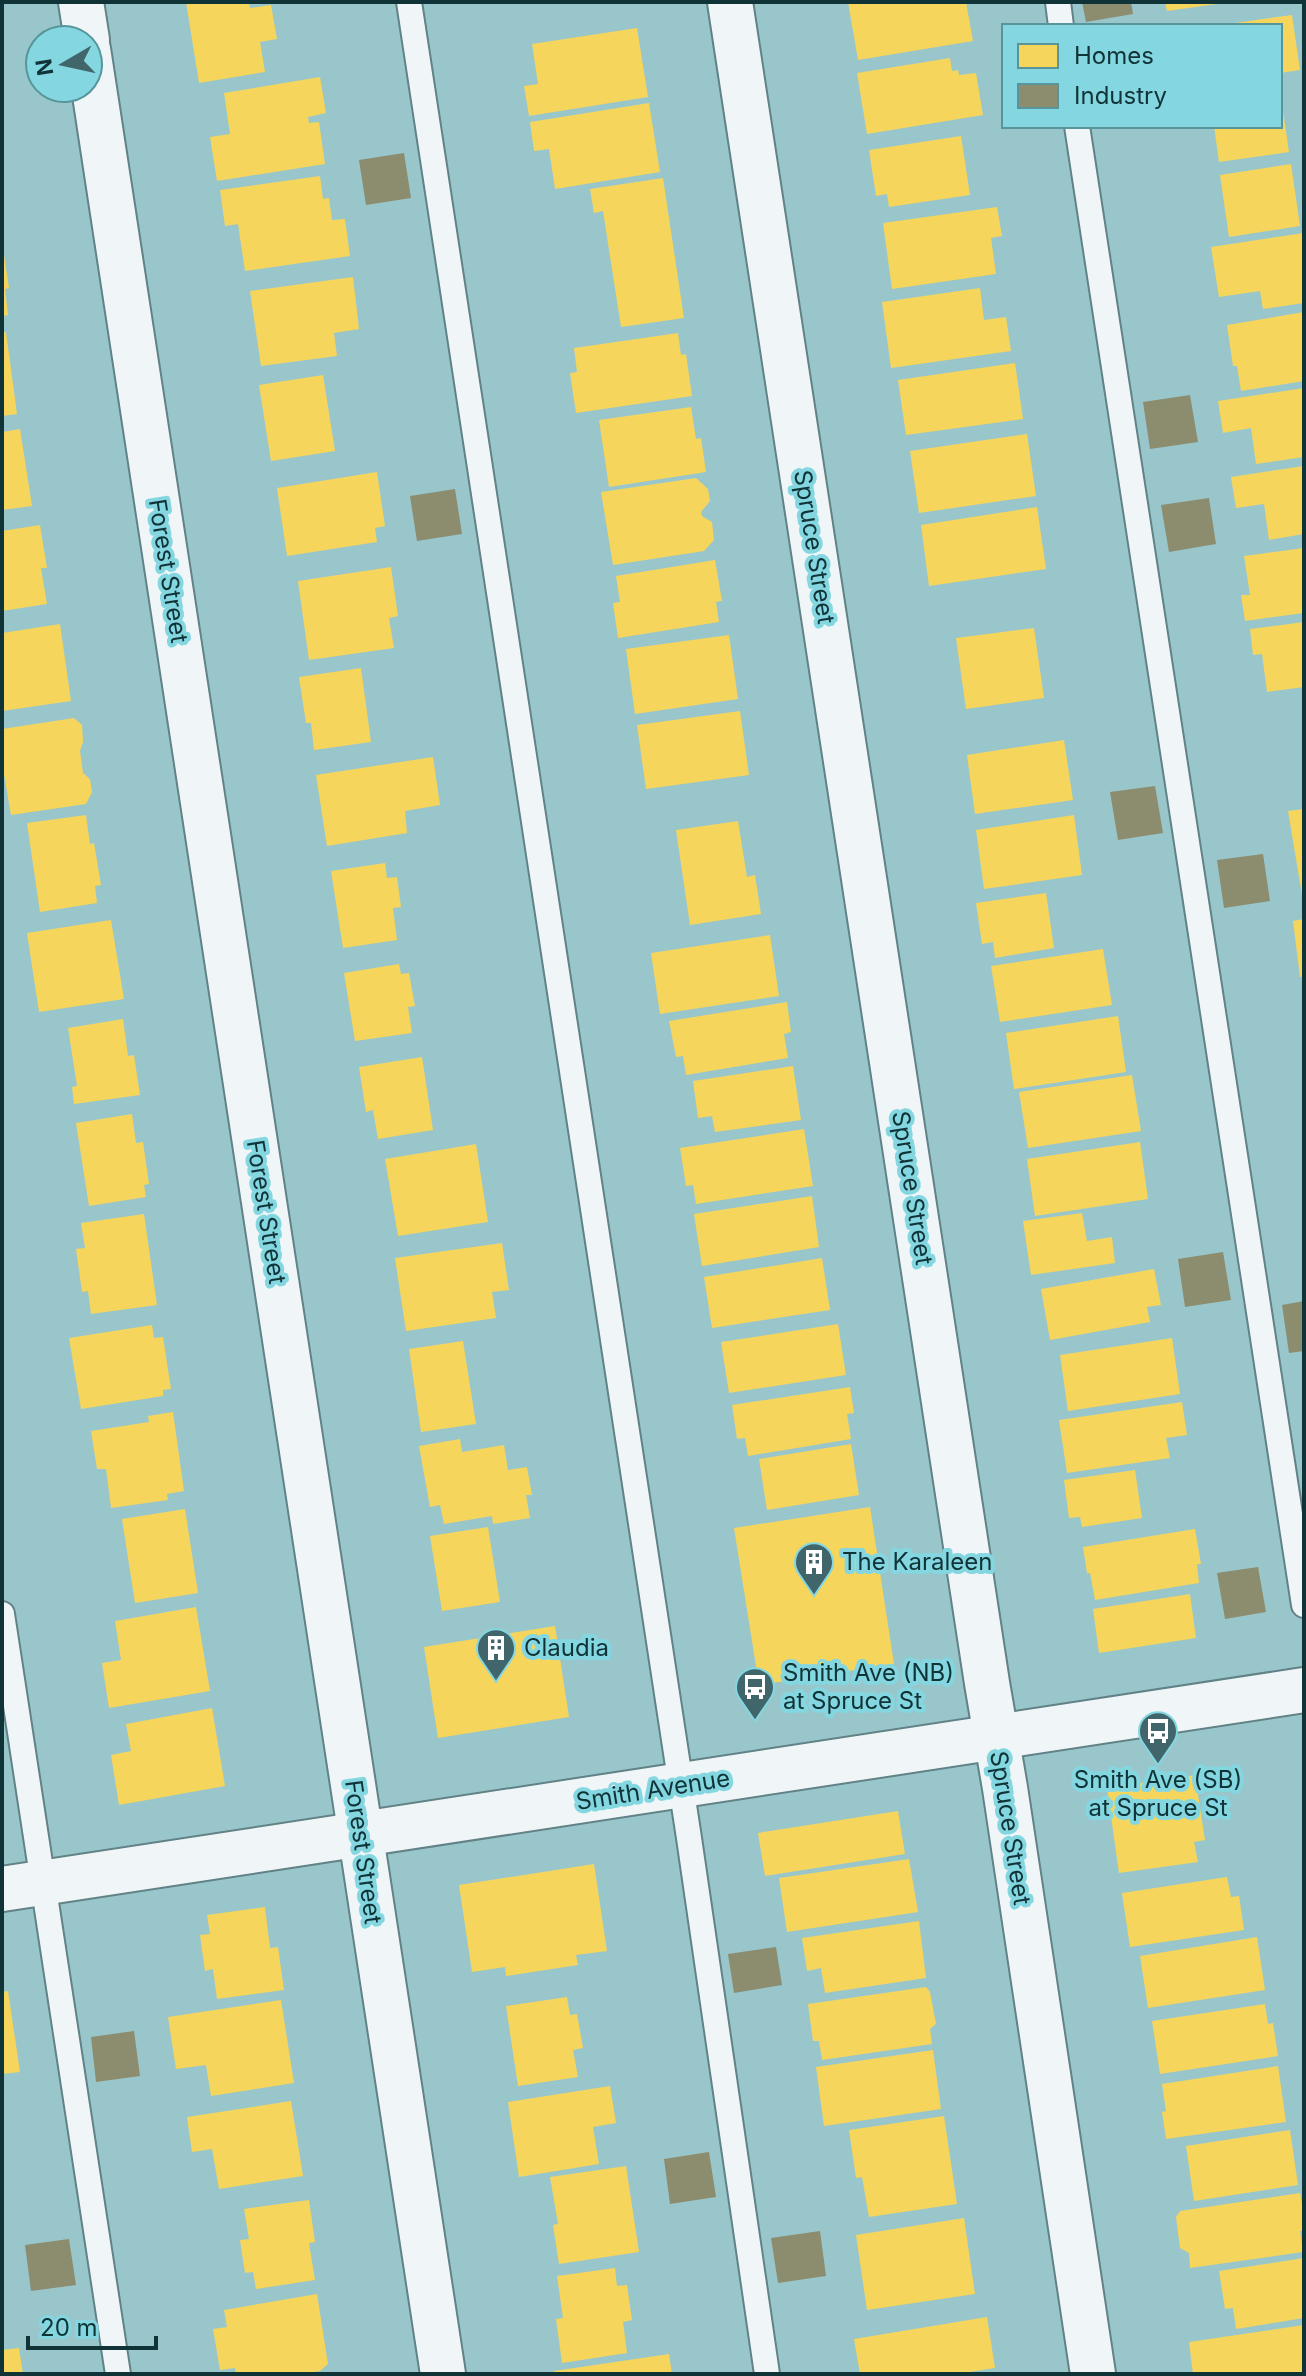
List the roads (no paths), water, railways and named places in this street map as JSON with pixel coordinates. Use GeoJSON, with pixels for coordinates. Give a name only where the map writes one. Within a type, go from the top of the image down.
{"type":"FeatureCollection","features":[{"type":"Feature","properties":{"kind":"street"},"geometry":{"type":"LineString","coordinates":[[81,2],[84,24]]}},
{"type":"Feature","properties":{"kind":"street","name":"Spruce Street"},"geometry":{"type":"LineString","coordinates":[[730,2],[1093,2374]]}},
{"type":"Feature","properties":{"kind":"street","name":"Forest Street"},"geometry":{"type":"LineString","coordinates":[[96,104],[443,2374]]}},
{"type":"Feature","properties":{"kind":"street","name":"Smith Avenue"},"geometry":{"type":"LineString","coordinates":[[22,1886],[1304,1690]]}},
{"type":"Feature","properties":{"kind":"lane"},"geometry":{"type":"LineString","coordinates":[[409,2],[767,2374]]}},
{"type":"Feature","properties":{"kind":"lane"},"geometry":{"type":"LineString","coordinates":[[1058,2],[1061,24]]}},
{"type":"Feature","properties":{"kind":"lane"},"geometry":{"type":"LineString","coordinates":[[1077,128],[1304,1605]]}},
{"type":"Feature","properties":{"kind":"lane"},"geometry":{"type":"LineString","coordinates":[[2,1614],[22,1886],[118,2374]]}},
{"type":"Feature","properties":{"kind":"place","name":"The Karaleen"},"geometry":{"type":"Point","coordinates":[814,1596]}},
{"type":"Feature","properties":{"kind":"place","name":"Claudia"},"geometry":{"type":"Point","coordinates":[496,1682]}},
{"type":"Feature","properties":{"kind":"place","name":"Smith Ave (NB) at Spruce St"},"geometry":{"type":"Point","coordinates":[755,1721]}},
{"type":"Feature","properties":{"kind":"place","name":"Smith Ave (SB) at Spruce St"},"geometry":{"type":"Point","coordinates":[1158,1765]}}]}
